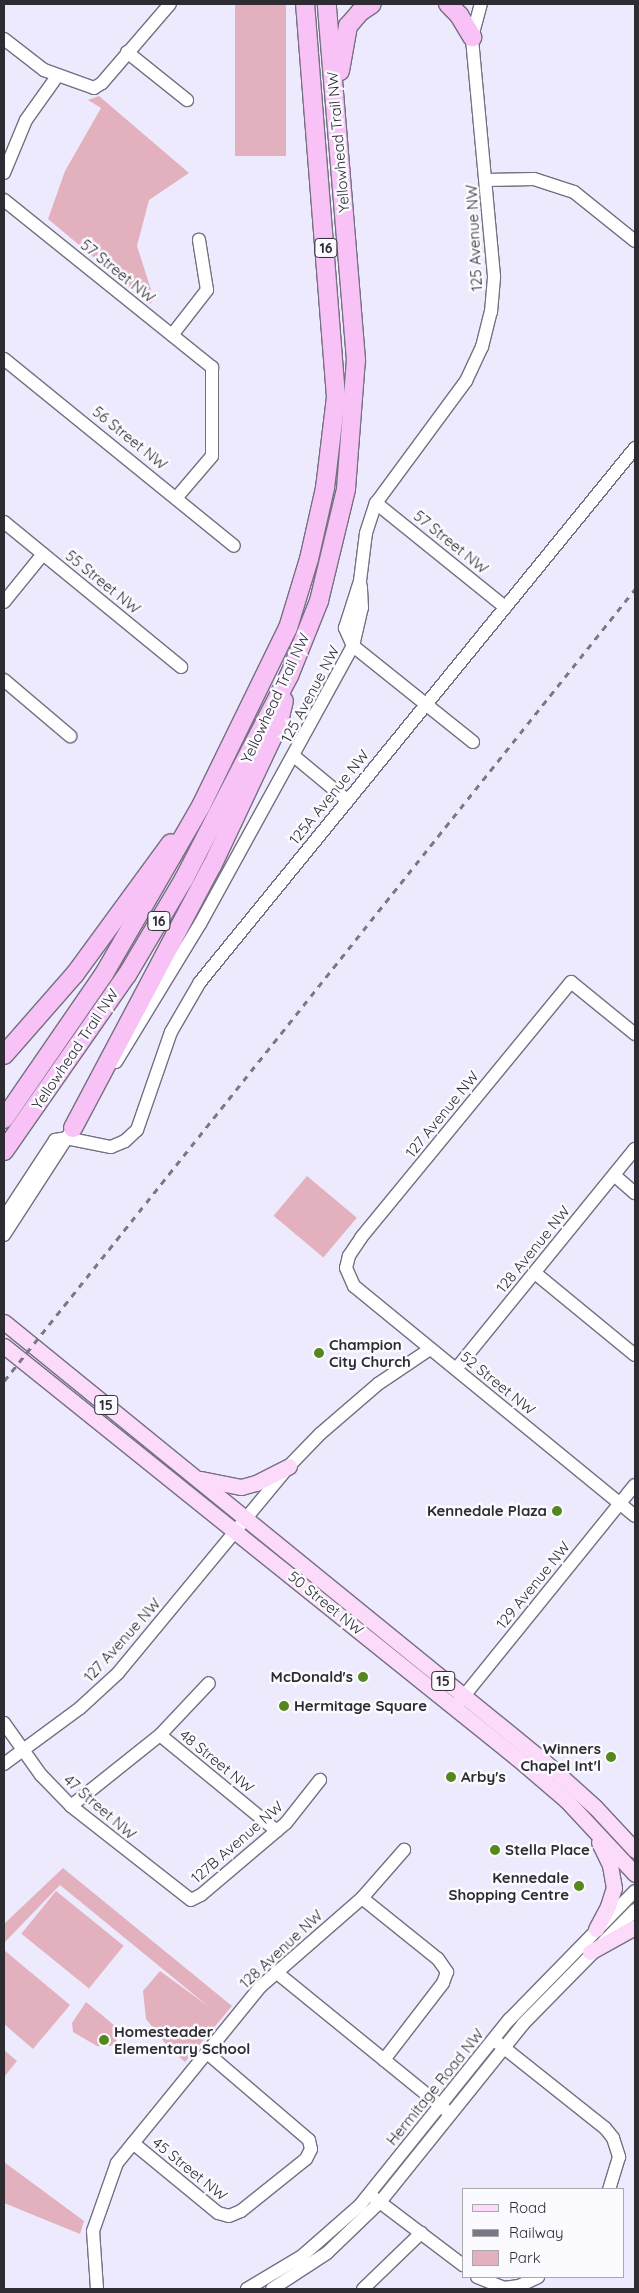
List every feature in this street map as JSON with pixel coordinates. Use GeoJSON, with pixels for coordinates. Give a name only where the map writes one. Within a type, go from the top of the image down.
{"type":"FeatureCollection","features":[{"type":"Feature","properties":{"kind":"highway","name":"Yellowhead Trail NW"},"geometry":{"type":"LineString","coordinates":[[4,1119],[104,974],[202,806],[288,628],[319,523],[332,440],[335,358],[306,4]]}},
{"type":"Feature","properties":{"kind":"highway","name":"Yellowhead Trail NW"},"geometry":{"type":"LineString","coordinates":[[4,1151],[66,1065],[149,938],[211,830],[289,676],[319,601],[339,529],[352,449],[356,360],[327,4]]}},
{"type":"Feature","properties":{"kind":"highway"},"geometry":{"type":"LineString","coordinates":[[336,108],[345,36],[353,19],[372,4]]}},
{"type":"Feature","properties":{"kind":"highway"},"geometry":{"type":"LineString","coordinates":[[448,4],[459,15],[472,37]]}},
{"type":"Feature","properties":{"kind":"highway"},"geometry":{"type":"LineString","coordinates":[[70,1133],[216,857],[278,726],[289,676]]}},
{"type":"Feature","properties":{"kind":"highway"},"geometry":{"type":"LineString","coordinates":[[4,1055],[75,974],[116,921],[143,879],[202,806]]}},
{"type":"Feature","properties":{"kind":"main road"},"geometry":{"type":"LineString","coordinates":[[4,1313],[17,1333]]}},
{"type":"Feature","properties":{"kind":"main road","name":"50 Street NW"},"geometry":{"type":"LineString","coordinates":[[4,1322],[246,1519],[459,1702],[589,1823],[635,1874]]}},
{"type":"Feature","properties":{"kind":"main road","name":"50 Street NW"},"geometry":{"type":"LineString","coordinates":[[4,1346],[236,1531],[459,1702],[575,1788],[635,1850]]}},
{"type":"Feature","properties":{"kind":"main road"},"geometry":{"type":"LineString","coordinates":[[195,1478],[241,1487],[256,1483],[289,1466]]}},
{"type":"Feature","properties":{"kind":"main road"},"geometry":{"type":"LineString","coordinates":[[589,1823],[610,1865],[613,1880],[612,1896],[596,1929]]}},
{"type":"Feature","properties":{"kind":"main road"},"geometry":{"type":"LineString","coordinates":[[590,1952],[635,1927]]}},
{"type":"Feature","properties":{"kind":"street"},"geometry":{"type":"LineString","coordinates":[[4,39],[38,67],[94,88],[170,4]]}},
{"type":"Feature","properties":{"kind":"street"},"geometry":{"type":"LineString","coordinates":[[472,37],[481,4]]}},
{"type":"Feature","properties":{"kind":"street","name":"125 Avenue NW"},"geometry":{"type":"LineString","coordinates":[[70,1133],[200,924],[295,757],[300,742],[354,646],[345,628],[360,581],[366,533],[376,503],[450,408],[466,381],[482,347],[494,290],[487,180],[472,37]]}},
{"type":"Feature","properties":{"kind":"street"},"geometry":{"type":"LineString","coordinates":[[127,52],[187,100]]}},
{"type":"Feature","properties":{"kind":"street"},"geometry":{"type":"LineString","coordinates":[[4,173],[26,120],[58,75]]}},
{"type":"Feature","properties":{"kind":"street"},"geometry":{"type":"LineString","coordinates":[[487,180],[526,178],[561,187],[579,196],[635,241]]}},
{"type":"Feature","properties":{"kind":"street","name":"57 Street NW"},"geometry":{"type":"LineString","coordinates":[[4,200],[212,367],[212,456],[177,497]]}},
{"type":"Feature","properties":{"kind":"street"},"geometry":{"type":"LineString","coordinates":[[172,335],[208,290],[199,240]]}},
{"type":"Feature","properties":{"kind":"street","name":"56 Street NW"},"geometry":{"type":"LineString","coordinates":[[4,359],[177,497],[234,546]]}},
{"type":"Feature","properties":{"kind":"street","name":"125A Avenue NW"},"geometry":{"type":"LineString","coordinates":[[70,1133],[111,1147],[124,1141],[136,1130],[171,1032],[188,1000],[348,800],[635,448]]}},
{"type":"Feature","properties":{"kind":"street","name":"57 Street NW"},"geometry":{"type":"LineString","coordinates":[[376,503],[505,607]]}},
{"type":"Feature","properties":{"kind":"street","name":"55 Street NW"},"geometry":{"type":"LineString","coordinates":[[4,522],[181,667]]}},
{"type":"Feature","properties":{"kind":"street"},"geometry":{"type":"LineString","coordinates":[[4,602],[43,554]]}},
{"type":"Feature","properties":{"kind":"street"},"geometry":{"type":"LineString","coordinates":[[354,646],[473,742]]}},
{"type":"Feature","properties":{"kind":"street"},"geometry":{"type":"LineString","coordinates":[[4,680],[70,736]]}},
{"type":"Feature","properties":{"kind":"street"},"geometry":{"type":"LineString","coordinates":[[295,757],[348,800]]}},
{"type":"Feature","properties":{"kind":"street","name":"127 Avenue NW"},"geometry":{"type":"LineString","coordinates":[[346,1271],[349,1256],[361,1238],[571,982],[635,1034]]}},
{"type":"Feature","properties":{"kind":"street"},"geometry":{"type":"LineString","coordinates":[[4,1218],[49,1146],[55,1140],[70,1133]]}},
{"type":"Feature","properties":{"kind":"street"},"geometry":{"type":"LineString","coordinates":[[4,1236],[70,1133]]}},
{"type":"Feature","properties":{"kind":"street","name":"128 Avenue NW"},"geometry":{"type":"LineString","coordinates":[[456,1369],[635,1149]]}},
{"type":"Feature","properties":{"kind":"street"},"geometry":{"type":"LineString","coordinates":[[614,1175],[635,1193]]}},
{"type":"Feature","properties":{"kind":"street","name":"52 Street NW"},"geometry":{"type":"LineString","coordinates":[[346,1271],[354,1286],[635,1516]]}},
{"type":"Feature","properties":{"kind":"street"},"geometry":{"type":"LineString","coordinates":[[535,1273],[635,1355]]}},
{"type":"Feature","properties":{"kind":"street"},"geometry":{"type":"LineString","coordinates":[[246,1519],[289,1466],[363,1396],[430,1349]]}},
{"type":"Feature","properties":{"kind":"street","name":"129 Avenue NW"},"geometry":{"type":"LineString","coordinates":[[459,1702],[635,1485]]}},
{"type":"Feature","properties":{"kind":"street","name":"127 Avenue NW"},"geometry":{"type":"LineString","coordinates":[[4,1764],[80,1708],[118,1673],[246,1519]]}},
{"type":"Feature","properties":{"kind":"street"},"geometry":{"type":"LineString","coordinates":[[71,1806],[160,1735],[209,1683]]}},
{"type":"Feature","properties":{"kind":"street","name":"47 Street NW"},"geometry":{"type":"LineString","coordinates":[[4,1723],[23,1750],[71,1806],[190,1900]]}},
{"type":"Feature","properties":{"kind":"street","name":"48 Street NW"},"geometry":{"type":"LineString","coordinates":[[160,1735],[278,1831]]}},
{"type":"Feature","properties":{"kind":"street","name":"127B Avenue NW"},"geometry":{"type":"LineString","coordinates":[[190,1900],[201,1895],[278,1831],[320,1780]]}},
{"type":"Feature","properties":{"kind":"street","name":"128 Avenue NW"},"geometry":{"type":"LineString","coordinates":[[97,2289],[93,2230],[112,2172],[133,2143],[276,1972],[362,1898],[404,1850]]}},
{"type":"Feature","properties":{"kind":"street","name":"Hermitage Road NW"},"geometry":{"type":"LineString","coordinates":[[272,2289],[327,2253],[375,2198],[498,2043],[596,1929],[635,1890]]}},
{"type":"Feature","properties":{"kind":"street"},"geometry":{"type":"LineString","coordinates":[[362,1898],[438,1960],[446,1972],[443,1983],[384,2060]]}},
{"type":"Feature","properties":{"kind":"street","name":"Hermitage Road NW"},"geometry":{"type":"LineString","coordinates":[[498,2043],[635,1910]]}},
{"type":"Feature","properties":{"kind":"street"},"geometry":{"type":"LineString","coordinates":[[276,1972],[445,2109]]}},
{"type":"Feature","properties":{"kind":"street"},"geometry":{"type":"LineString","coordinates":[[498,2043],[609,2133],[619,2157],[616,2173],[609,2188]]}},
{"type":"Feature","properties":{"kind":"street","name":"45 Street NW"},"geometry":{"type":"LineString","coordinates":[[133,2143],[218,2213],[229,2216],[241,2211],[302,2163],[310,2149],[305,2136],[207,2053]]}},
{"type":"Feature","properties":{"kind":"street"},"geometry":{"type":"LineString","coordinates":[[375,2198],[462,2264]]}},
{"type":"Feature","properties":{"kind":"street","name":"Hermitage Road NW"},"geometry":{"type":"LineString","coordinates":[[247,2289],[313,2247],[375,2198]]}},
{"type":"Feature","properties":{"kind":"street"},"geometry":{"type":"LineString","coordinates":[[363,2289],[421,2233]]}},
{"type":"Feature","properties":{"kind":"street"},"geometry":{"type":"LineString","coordinates":[[479,2278],[488,2287],[511,2288],[536,2278]]}},
{"type":"Feature","properties":{"kind":"green space"},"geometry":{"type":"Polygon","coordinates":[[[235,4],[286,4],[286,156],[235,156],[235,4]]]}},
{"type":"Feature","properties":{"kind":"green space"},"geometry":{"type":"Polygon","coordinates":[[[99,96],[189,173],[149,200],[137,246],[154,299],[150,304],[48,219],[65,171],[101,108],[88,100],[99,96]]]}},
{"type":"Feature","properties":{"kind":"green space"},"geometry":{"type":"Polygon","coordinates":[[[307,1176],[357,1218],[323,1258],[274,1216],[307,1176]]]}},
{"type":"Feature","properties":{"kind":"green space"},"geometry":{"type":"Polygon","coordinates":[[[63,1868],[232,2006],[185,2062],[169,2048],[146,2019],[143,1991],[160,1971],[208,2006],[60,1885],[4,1943],[4,1924],[63,1868]]]}},
{"type":"Feature","properties":{"kind":"green space"},"geometry":{"type":"Polygon","coordinates":[[[56,1891],[124,1946],[89,1988],[21,1934],[56,1891]]]}},
{"type":"Feature","properties":{"kind":"green space"},"geometry":{"type":"Polygon","coordinates":[[[4,1950],[70,2005],[33,2049],[4,2024],[4,1950]]]}},
{"type":"Feature","properties":{"kind":"green space"},"geometry":{"type":"Polygon","coordinates":[[[86,2002],[120,2030],[115,2046],[97,2046],[73,2032],[72,2023],[86,2002]]]}},
{"type":"Feature","properties":{"kind":"green space"},"geometry":{"type":"Polygon","coordinates":[[[4,2050],[17,2061],[4,2077],[4,2050]]]}},
{"type":"Feature","properties":{"kind":"green space"},"geometry":{"type":"Polygon","coordinates":[[[4,2162],[84,2221],[80,2234],[4,2203],[4,2162]]]}},
{"type":"Feature","properties":{"kind":"railway"},"geometry":{"type":"LineString","coordinates":[[4,1381],[635,589]]}},
{"type":"Feature","properties":{"kind":"place","name":"Champion City Church"},"geometry":{"type":"Point","coordinates":[319,1353]}},
{"type":"Feature","properties":{"kind":"place","name":"Kennedale Plaza"},"geometry":{"type":"Point","coordinates":[557,1511]}},
{"type":"Feature","properties":{"kind":"place","name":"McDonald's"},"geometry":{"type":"Point","coordinates":[363,1677]}},
{"type":"Feature","properties":{"kind":"place","name":"Hermitage Square"},"geometry":{"type":"Point","coordinates":[284,1706]}},
{"type":"Feature","properties":{"kind":"place","name":"Winners Chapel Int'l"},"geometry":{"type":"Point","coordinates":[611,1757]}},
{"type":"Feature","properties":{"kind":"place","name":"Arby's"},"geometry":{"type":"Point","coordinates":[451,1777]}},
{"type":"Feature","properties":{"kind":"place","name":"Stella Place"},"geometry":{"type":"Point","coordinates":[495,1850]}},
{"type":"Feature","properties":{"kind":"place","name":"Kennedale Shopping Centre"},"geometry":{"type":"Point","coordinates":[579,1886]}},
{"type":"Feature","properties":{"kind":"place","name":"Homesteader Elementary School"},"geometry":{"type":"Point","coordinates":[104,2040]}}]}
